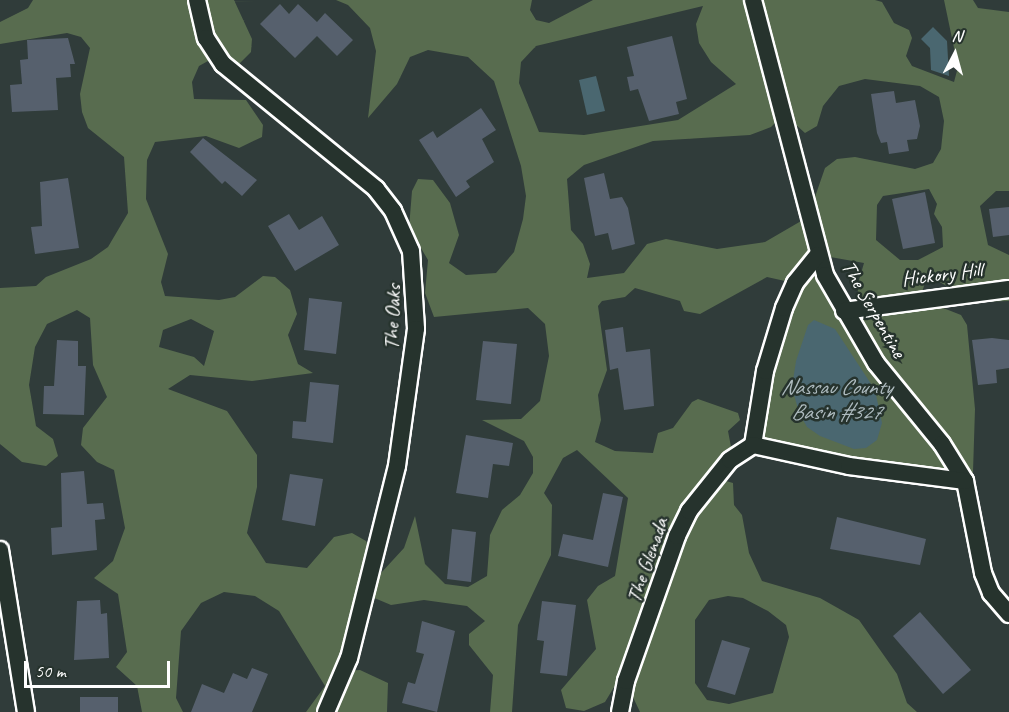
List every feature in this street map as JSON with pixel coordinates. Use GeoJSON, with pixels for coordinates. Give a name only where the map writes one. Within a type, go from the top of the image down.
{"type":"FeatureCollection","features":[{"type":"Feature","properties":{"kind":"street","name":"The Oaks"},"geometry":{"type":"LineString","coordinates":[[197,0],[206,38],[223,64],[376,189],[401,226],[413,261],[416,329],[397,466],[349,658],[326,712]]}},
{"type":"Feature","properties":{"kind":"street","name":"The Serpentine"},"geometry":{"type":"LineString","coordinates":[[753,0],[818,255],[844,311],[876,363],[942,444],[964,481],[983,573],[991,593],[1009,614]]}},
{"type":"Feature","properties":{"kind":"street"},"geometry":{"type":"LineString","coordinates":[[818,255],[795,283],[784,308],[765,370],[753,445],[849,466],[964,481]]}},
{"type":"Feature","properties":{"kind":"street","name":"Hickory Hill"},"geometry":{"type":"LineString","coordinates":[[844,311],[1009,289]]}},
{"type":"Feature","properties":{"kind":"street","name":"The Glenada"},"geometry":{"type":"LineString","coordinates":[[620,712],[626,681],[689,511],[730,460],[753,445]]}},
{"type":"Feature","properties":{"kind":"street"},"geometry":{"type":"LineString","coordinates":[[0,550],[26,712]]}},
{"type":"Feature","properties":{"kind":"green space"},"geometry":{"type":"Polygon","coordinates":[[[33,0],[188,0],[190,6],[197,0],[234,0],[252,39],[251,52],[238,65],[208,61],[199,66],[192,82],[194,99],[246,100],[263,125],[262,137],[239,148],[206,136],[155,142],[147,160],[146,199],[168,254],[161,282],[165,296],[219,300],[235,297],[263,276],[275,277],[290,290],[297,314],[288,335],[298,364],[313,373],[252,381],[190,375],[168,389],[227,411],[257,455],[257,487],[247,533],[266,563],[307,568],[334,537],[352,533],[366,541],[381,573],[404,548],[415,516],[425,564],[445,584],[468,587],[487,576],[490,535],[502,510],[520,495],[533,473],[533,457],[524,441],[482,420],[521,419],[540,401],[549,356],[545,324],[528,308],[434,317],[425,293],[428,260],[409,228],[412,191],[418,179],[433,180],[450,203],[459,235],[449,263],[466,275],[496,273],[514,252],[523,219],[526,196],[521,166],[494,81],[468,57],[428,50],[410,57],[397,84],[368,118],[376,51],[370,28],[348,5],[336,0],[532,0],[530,10],[536,20],[549,23],[593,0],[875,0],[882,2],[894,23],[909,30],[912,38],[906,56],[912,66],[954,82],[958,67],[944,0],[973,0],[978,8],[1009,12],[1009,191],[996,191],[980,206],[988,245],[1009,255],[1009,301],[975,302],[936,280],[925,283],[922,292],[928,302],[961,315],[967,325],[975,409],[973,472],[967,481],[753,445],[794,283],[767,277],[700,314],[684,311],[680,301],[635,288],[625,297],[602,301],[598,306],[607,370],[598,395],[601,420],[595,442],[615,451],[653,453],[658,433],[673,428],[692,402],[698,399],[738,413],[740,420],[728,431],[732,452],[702,479],[700,488],[710,493],[726,481],[733,483],[734,505],[742,515],[749,553],[762,581],[820,598],[859,620],[897,674],[907,703],[917,712],[640,712],[622,674],[605,702],[584,711],[566,708],[561,690],[596,649],[587,600],[598,586],[615,576],[628,498],[577,450],[563,458],[544,493],[552,505],[551,555],[518,625],[512,712],[490,712],[493,675],[469,645],[469,634],[485,621],[467,606],[424,600],[391,605],[372,597],[345,671],[360,670],[388,683],[387,712],[306,712],[325,686],[279,611],[255,596],[224,592],[201,603],[181,631],[176,698],[183,712],[142,712],[137,686],[116,667],[127,652],[118,594],[94,578],[113,561],[125,528],[114,470],[97,462],[81,445],[83,428],[107,397],[93,365],[90,318],[77,310],[47,324],[35,347],[29,385],[36,426],[53,439],[58,456],[46,466],[22,462],[0,444],[0,288],[36,286],[46,277],[91,259],[108,247],[128,213],[124,157],[88,128],[82,112],[80,94],[90,48],[81,37],[67,33],[0,44],[0,22],[28,8],[33,0]],[[703,6],[536,46],[521,62],[519,83],[539,132],[584,135],[678,120],[736,84],[711,62],[699,43],[696,24],[703,6]],[[865,79],[839,86],[823,106],[817,126],[805,133],[784,114],[771,127],[750,135],[653,141],[584,165],[567,179],[571,230],[583,244],[590,264],[587,278],[624,273],[647,244],[666,239],[717,249],[765,242],[808,217],[825,168],[837,159],[855,157],[915,169],[933,163],[941,149],[944,121],[939,97],[920,86],[865,79]],[[929,189],[883,196],[877,205],[876,240],[900,260],[918,260],[943,247],[942,227],[934,214],[937,204],[929,189]],[[819,255],[864,325],[857,287],[864,263],[819,255]],[[191,319],[163,330],[159,347],[194,357],[204,366],[214,331],[191,319]],[[728,596],[709,600],[695,620],[695,683],[707,700],[729,704],[773,693],[789,637],[786,625],[768,611],[743,598],[728,596]]]}},
{"type":"Feature","properties":{"kind":"water"},"geometry":{"type":"Polygon","coordinates":[[[933,27],[947,41],[949,76],[931,70],[930,48],[921,39],[933,27]]]}},
{"type":"Feature","properties":{"kind":"water"},"geometry":{"type":"Polygon","coordinates":[[[596,76],[605,111],[587,115],[579,80],[596,76]]]}},
{"type":"Feature","properties":{"kind":"water","name":"Nassau County Basin #327"},"geometry":{"type":"Polygon","coordinates":[[[814,320],[835,329],[875,390],[882,423],[877,440],[866,448],[854,449],[820,436],[807,427],[799,413],[792,387],[796,361],[808,325],[814,320]]]}},
{"type":"Feature","properties":{"kind":"building"},"geometry":{"type":"Polygon","coordinates":[[[280,4],[289,14],[298,4],[317,22],[325,13],[353,40],[337,56],[317,36],[295,58],[260,24],[280,4]]]}},
{"type":"Feature","properties":{"kind":"building"},"geometry":{"type":"Polygon","coordinates":[[[672,36],[687,99],[676,102],[679,114],[649,121],[638,89],[630,91],[627,77],[634,76],[627,47],[672,36]]]}},
{"type":"Feature","properties":{"kind":"building"},"geometry":{"type":"Polygon","coordinates":[[[68,38],[75,64],[70,64],[71,77],[56,78],[58,110],[12,112],[10,85],[22,84],[20,60],[28,59],[27,40],[68,38]]]}},
{"type":"Feature","properties":{"kind":"building"},"geometry":{"type":"Polygon","coordinates":[[[894,91],[896,103],[915,100],[920,126],[917,139],[907,140],[909,151],[889,154],[887,142],[881,143],[877,133],[871,94],[894,91]]]}},
{"type":"Feature","properties":{"kind":"building"},"geometry":{"type":"Polygon","coordinates":[[[481,108],[496,130],[482,139],[494,162],[466,181],[470,187],[456,197],[419,140],[433,131],[437,138],[481,108]]]}},
{"type":"Feature","properties":{"kind":"building"},"geometry":{"type":"Polygon","coordinates":[[[203,138],[257,180],[242,196],[225,181],[222,184],[190,152],[203,138]]]}},
{"type":"Feature","properties":{"kind":"building"},"geometry":{"type":"Polygon","coordinates":[[[604,173],[610,199],[622,197],[628,208],[635,244],[612,250],[608,233],[595,236],[584,178],[604,173]]]}},
{"type":"Feature","properties":{"kind":"building"},"geometry":{"type":"Polygon","coordinates":[[[68,178],[79,248],[35,254],[31,227],[42,226],[40,182],[68,178]]]}},
{"type":"Feature","properties":{"kind":"building"},"geometry":{"type":"Polygon","coordinates":[[[925,192],[935,243],[903,249],[892,199],[925,192]]]}},
{"type":"Feature","properties":{"kind":"building"},"geometry":{"type":"Polygon","coordinates":[[[1009,207],[1009,235],[993,237],[989,209],[1009,207]]]}},
{"type":"Feature","properties":{"kind":"building"},"geometry":{"type":"Polygon","coordinates":[[[289,214],[299,230],[322,216],[339,245],[295,271],[268,226],[289,214]]]}},
{"type":"Feature","properties":{"kind":"building"},"geometry":{"type":"Polygon","coordinates":[[[309,298],[342,302],[336,354],[304,350],[309,298]]]}},
{"type":"Feature","properties":{"kind":"building"},"geometry":{"type":"Polygon","coordinates":[[[623,327],[626,352],[650,349],[654,406],[624,410],[618,368],[610,370],[605,330],[623,327]]]}},
{"type":"Feature","properties":{"kind":"building"},"geometry":{"type":"Polygon","coordinates":[[[992,338],[1009,340],[1009,368],[996,370],[997,383],[978,385],[972,340],[992,338]]]}},
{"type":"Feature","properties":{"kind":"building"},"geometry":{"type":"Polygon","coordinates":[[[57,340],[78,341],[78,366],[86,366],[84,415],[43,414],[44,386],[54,386],[57,340]]]}},
{"type":"Feature","properties":{"kind":"building"},"geometry":{"type":"Polygon","coordinates":[[[483,341],[517,344],[511,404],[476,400],[483,341]]]}},
{"type":"Feature","properties":{"kind":"building"},"geometry":{"type":"Polygon","coordinates":[[[310,382],[339,385],[333,443],[292,438],[293,421],[306,422],[310,382]]]}},
{"type":"Feature","properties":{"kind":"building"},"geometry":{"type":"Polygon","coordinates":[[[466,435],[513,443],[509,466],[493,464],[488,498],[456,493],[466,435]]]}},
{"type":"Feature","properties":{"kind":"building"},"geometry":{"type":"Polygon","coordinates":[[[84,471],[87,504],[103,503],[105,519],[95,520],[97,550],[52,555],[51,528],[62,527],[61,473],[84,471]]]}},
{"type":"Feature","properties":{"kind":"building"},"geometry":{"type":"Polygon","coordinates":[[[290,474],[323,479],[315,526],[282,520],[290,474]]]}},
{"type":"Feature","properties":{"kind":"building"},"geometry":{"type":"Polygon","coordinates":[[[603,493],[623,497],[608,567],[558,556],[563,534],[593,540],[603,493]]]}},
{"type":"Feature","properties":{"kind":"building"},"geometry":{"type":"Polygon","coordinates":[[[837,517],[926,539],[920,565],[830,549],[837,517]]]}},
{"type":"Feature","properties":{"kind":"building"},"geometry":{"type":"Polygon","coordinates":[[[452,529],[476,532],[471,582],[447,579],[452,529]]]}},
{"type":"Feature","properties":{"kind":"building"},"geometry":{"type":"Polygon","coordinates":[[[100,600],[101,614],[107,613],[109,658],[74,660],[77,601],[100,600]]]}},
{"type":"Feature","properties":{"kind":"building"},"geometry":{"type":"Polygon","coordinates":[[[542,601],[576,605],[567,676],[540,673],[544,641],[537,640],[542,601]]]}},
{"type":"Feature","properties":{"kind":"building"},"geometry":{"type":"Polygon","coordinates":[[[920,612],[971,670],[943,694],[893,636],[920,612]]]}},
{"type":"Feature","properties":{"kind":"building"},"geometry":{"type":"Polygon","coordinates":[[[422,621],[455,631],[437,712],[402,703],[408,682],[415,684],[424,654],[416,652],[422,621]]]}},
{"type":"Feature","properties":{"kind":"building"},"geometry":{"type":"Polygon","coordinates":[[[722,640],[750,648],[735,695],[707,687],[722,640]]]}},
{"type":"Feature","properties":{"kind":"building"},"geometry":{"type":"Polygon","coordinates":[[[252,668],[268,674],[252,712],[191,712],[202,684],[224,693],[233,673],[247,679],[252,668]]]}},
{"type":"Feature","properties":{"kind":"building"},"geometry":{"type":"Polygon","coordinates":[[[80,697],[118,697],[118,712],[80,712],[80,697]]]}}]}
